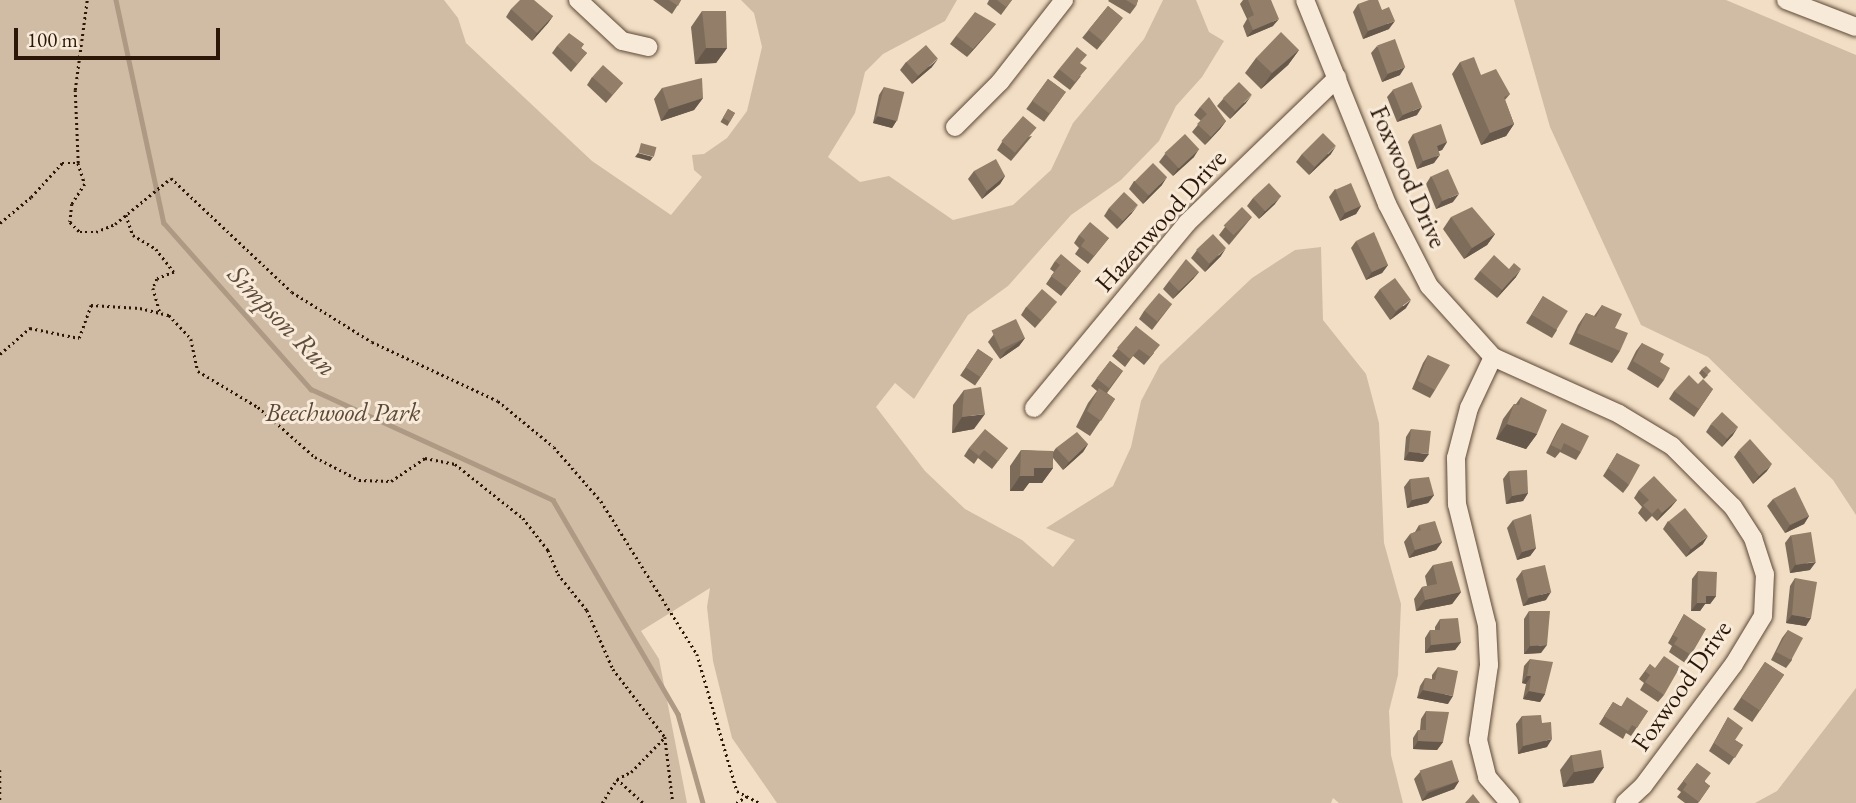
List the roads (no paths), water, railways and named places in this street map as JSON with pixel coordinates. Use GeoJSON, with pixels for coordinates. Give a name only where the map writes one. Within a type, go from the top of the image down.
{"type":"FeatureCollection","features":[{"type":"Feature","properties":{"kind":"street"},"geometry":{"type":"LineString","coordinates":[[578,0],[622,41],[648,47]]}},
{"type":"Feature","properties":{"kind":"street"},"geometry":{"type":"LineString","coordinates":[[955,127],[1000,82],[1064,0]]}},
{"type":"Feature","properties":{"kind":"street","name":"Foxwood Drive"},"geometry":{"type":"LineString","coordinates":[[1305,0],[1387,204],[1429,286],[1493,357],[1619,414],[1672,446],[1733,507],[1753,538],[1765,574],[1763,616],[1734,664],[1643,786],[1625,803]]}},
{"type":"Feature","properties":{"kind":"street"},"geometry":{"type":"LineString","coordinates":[[1786,0],[1856,27]]}},
{"type":"Feature","properties":{"kind":"street","name":"Hazenwood Drive"},"geometry":{"type":"LineString","coordinates":[[1034,408],[1187,223],[1336,78]]}},
{"type":"Feature","properties":{"kind":"street"},"geometry":{"type":"LineString","coordinates":[[1493,357],[1469,408],[1456,458],[1457,504],[1487,625],[1489,665],[1478,740],[1487,777],[1510,803]]}},
{"type":"Feature","properties":{"kind":"waterway","name":"Simpson Run"},"geometry":{"type":"LineString","coordinates":[[116,0],[164,223],[311,389],[553,500],[678,714],[703,803]]}},
{"type":"Feature","properties":{"kind":"park label","name":"Beechwood Park"},"geometry":{"type":"Point","coordinates":[343,413]}}]}
